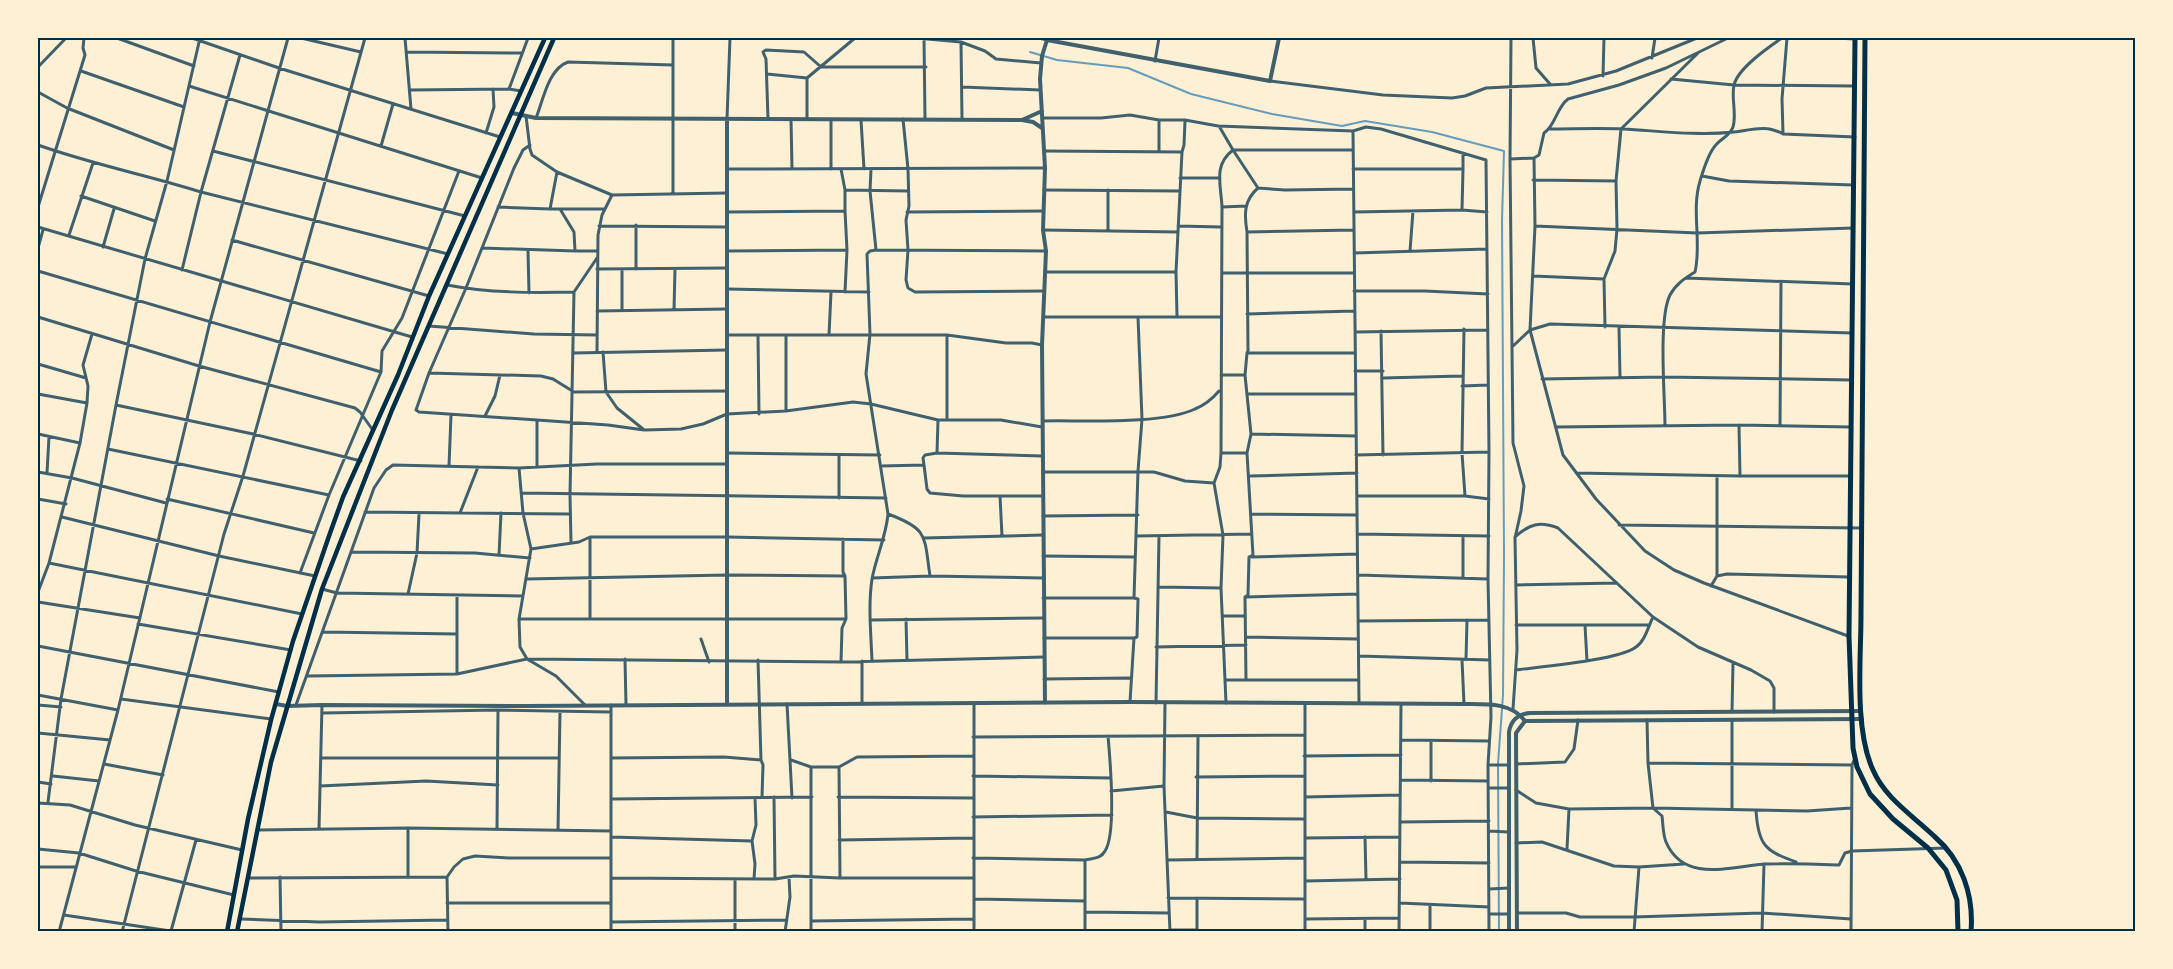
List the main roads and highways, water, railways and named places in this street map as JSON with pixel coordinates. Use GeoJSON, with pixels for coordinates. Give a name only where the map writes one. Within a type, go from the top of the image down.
{"type":"FeatureCollection","features":[{"type":"Feature","properties":{"kind":"highway"},"geometry":{"type":"LineString","coordinates":[[1855,38],[1849,577],[1850,719],[1855,758],[1863,782],[1879,805],[1928,848],[1942,865],[1955,893],[1958,910],[1958,932]]}},
{"type":"Feature","properties":{"kind":"highway"},"geometry":{"type":"LineString","coordinates":[[1865,38],[1861,711],[1870,762],[1882,786],[1906,812],[1947,848],[1954,859],[1968,889],[1972,910],[1971,932]]}},
{"type":"Feature","properties":{"kind":"main road"},"geometry":{"type":"LineString","coordinates":[[227,932],[242,850],[271,720],[290,650],[315,576],[344,497],[361,461],[372,430],[398,375],[429,296],[545,38]]}},
{"type":"Feature","properties":{"kind":"main road"},"geometry":{"type":"LineString","coordinates":[[237,932],[271,762],[322,589],[392,410],[554,38]]}},
{"type":"Feature","properties":{"kind":"waterway"},"geometry":{"type":"LineString","coordinates":[[1030,52],[1057,60],[1128,68],[1191,94],[1272,114],[1342,126],[1365,121],[1432,132],[1504,151],[1502,220],[1504,555],[1503,695],[1498,764],[1499,932]]}}]}
